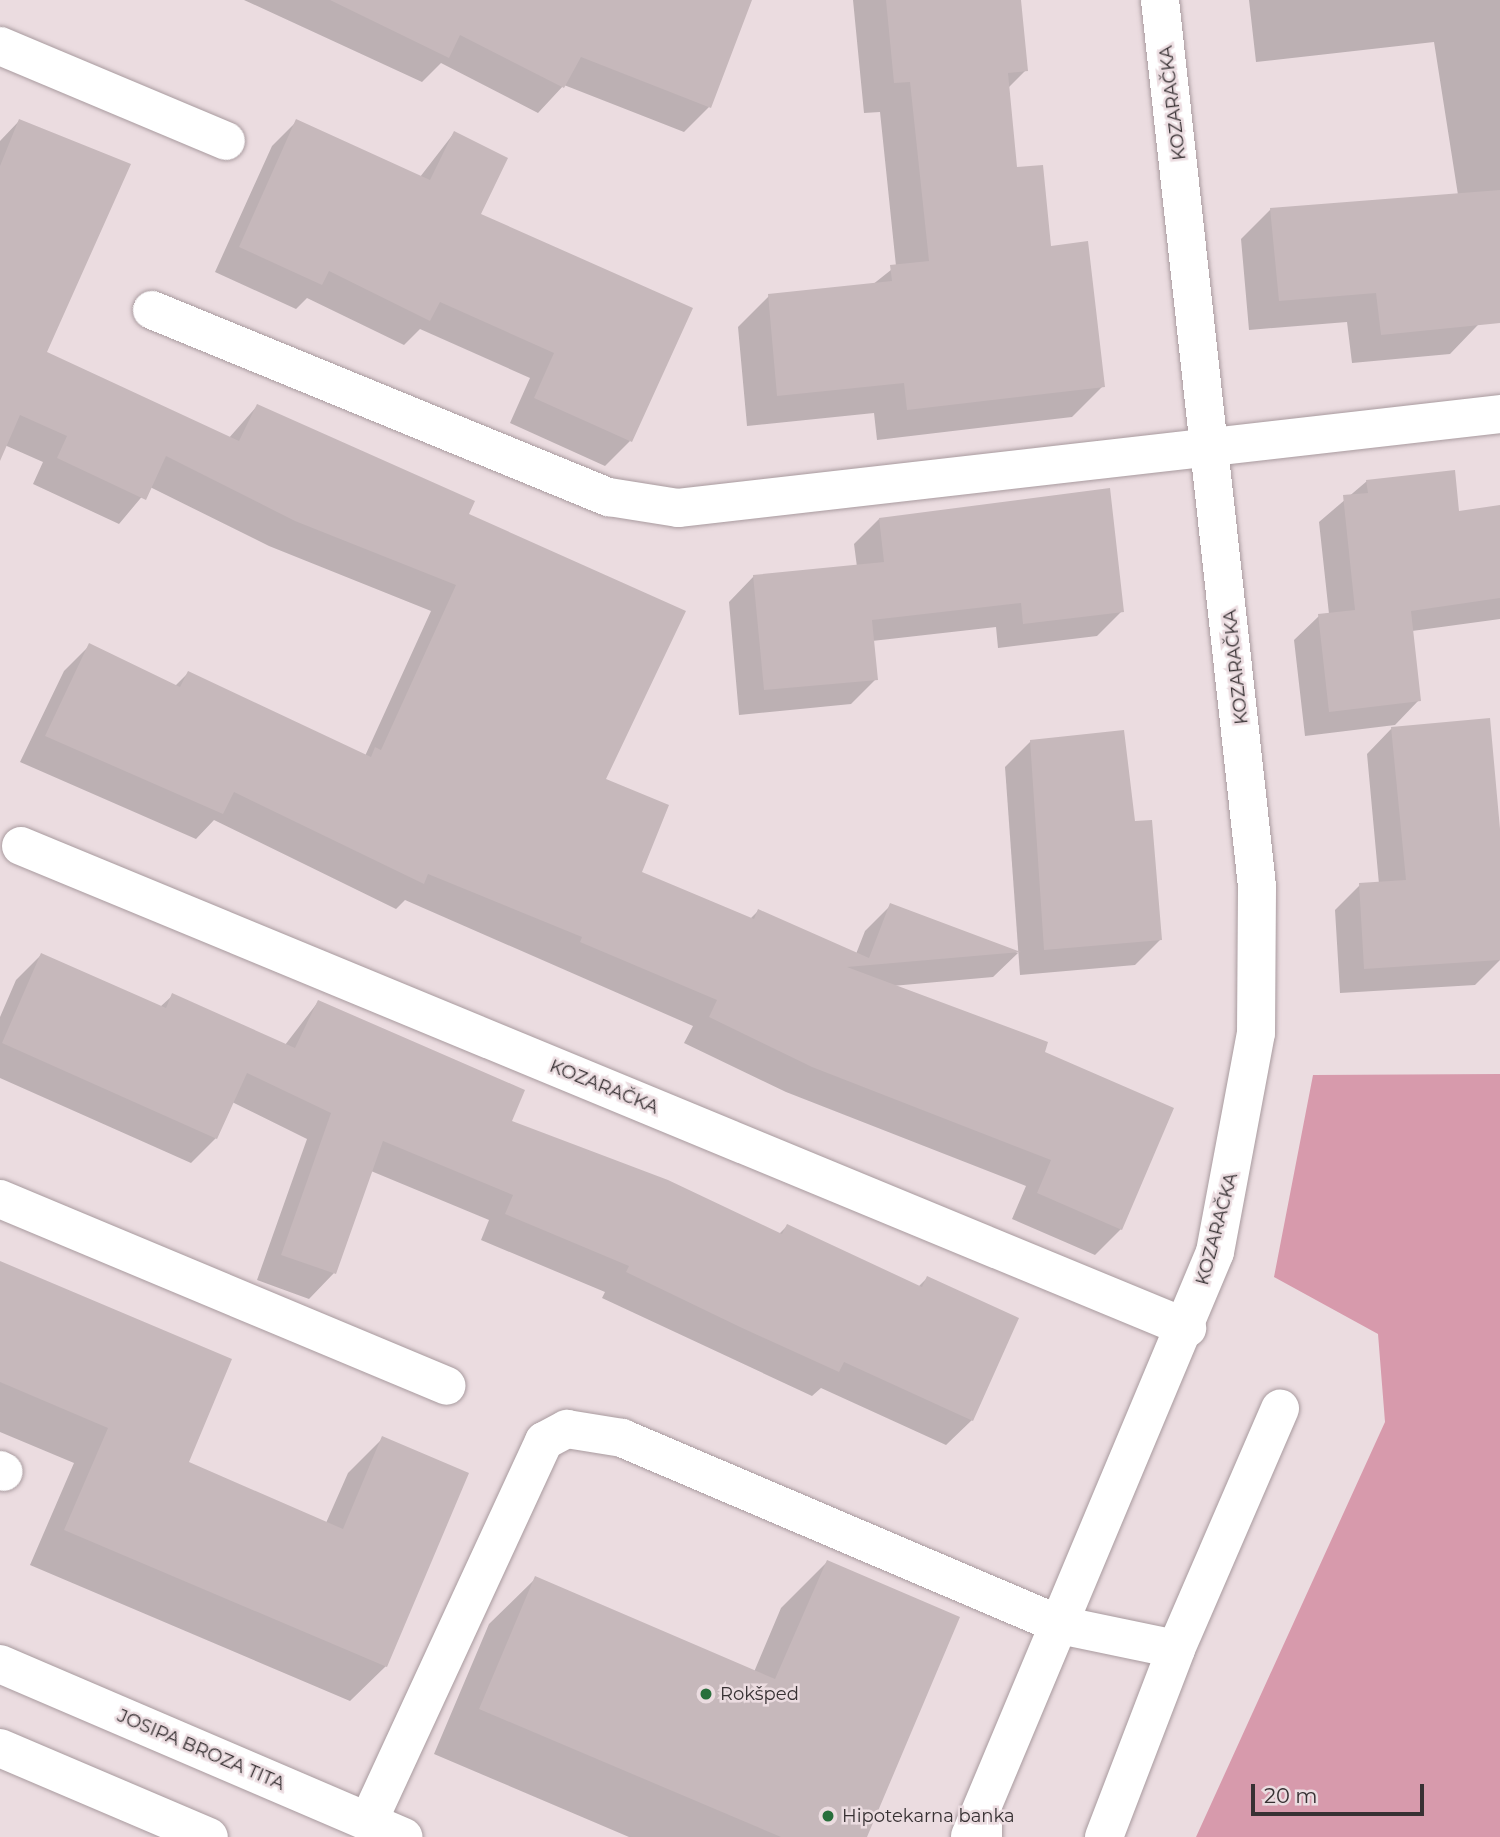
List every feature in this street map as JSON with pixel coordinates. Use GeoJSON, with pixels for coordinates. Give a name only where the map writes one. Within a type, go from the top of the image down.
{"type":"FeatureCollection","features":[{"type":"Feature","properties":{"kind":"street","name":"KOZARAČKA"},"geometry":{"type":"LineString","coordinates":[[978,1827],[1060,1625],[1187,1328],[1218,1238],[1256,1033],[1257,886],[1214,448],[1160,0]]}},
{"type":"Feature","properties":{"kind":"street"},"geometry":{"type":"LineString","coordinates":[[0,46],[226,141]]}},
{"type":"Feature","properties":{"kind":"street"},"geometry":{"type":"LineString","coordinates":[[152,310],[579,485],[642,504],[717,505],[1500,414]]}},
{"type":"Feature","properties":{"kind":"street","name":"KOZARAČKA"},"geometry":{"type":"LineString","coordinates":[[21,846],[1187,1328]]}},
{"type":"Feature","properties":{"kind":"street"},"geometry":{"type":"LineString","coordinates":[[0,1199],[446,1386]]}},
{"type":"Feature","properties":{"kind":"street"},"geometry":{"type":"LineString","coordinates":[[1104,1837],[1176,1649],[1280,1409]]}},
{"type":"Feature","properties":{"kind":"street"},"geometry":{"type":"LineString","coordinates":[[368,1822],[544,1441],[567,1429],[622,1438],[1060,1625],[1176,1649]]}},
{"type":"Feature","properties":{"kind":"street","name":"JOSIPA BROZA TITA"},"geometry":{"type":"LineString","coordinates":[[0,1664],[403,1837]]}},
{"type":"Feature","properties":{"kind":"street"},"geometry":{"type":"LineString","coordinates":[[0,1748],[190,1833]]}},
{"type":"Feature","properties":{"kind":"shaded area"},"geometry":{"type":"Polygon","coordinates":[[[1500,1074],[1500,1837],[1196,1837],[1385,1422],[1378,1334],[1274,1277],[1313,1075],[1500,1074]]]}},
{"type":"Feature","properties":{"kind":"building"},"geometry":{"type":"Polygon","coordinates":[[[330,0],[752,0],[711,108],[581,57],[564,88],[460,35],[449,58],[330,0]]]}},
{"type":"Feature","properties":{"kind":"building"},"geometry":{"type":"Polygon","coordinates":[[[886,0],[1021,0],[1028,71],[1008,73],[1017,167],[1043,165],[1051,246],[1088,241],[1105,387],[907,410],[904,383],[777,396],[768,294],[892,281],[890,265],[929,261],[910,82],[894,83],[886,0]]]}},
{"type":"Feature","properties":{"kind":"building"},"geometry":{"type":"Polygon","coordinates":[[[19,119],[131,164],[47,352],[239,441],[257,404],[475,501],[469,514],[686,611],[606,779],[669,805],[642,872],[754,919],[758,909],[869,958],[890,903],[1021,952],[847,967],[1048,1042],[1045,1052],[1174,1108],[1122,1230],[1037,1193],[1051,1160],[812,1067],[709,1017],[717,1000],[580,942],[582,937],[428,874],[424,884],[234,792],[223,814],[45,736],[89,643],[180,687],[188,671],[371,757],[375,747],[381,750],[456,585],[295,521],[166,456],[146,500],[57,458],[67,436],[20,415],[0,461],[0,166],[19,119]]]}},
{"type":"Feature","properties":{"kind":"building"},"geometry":{"type":"Polygon","coordinates":[[[296,119],[430,180],[454,131],[508,158],[481,214],[693,308],[632,442],[534,398],[554,353],[440,302],[430,321],[329,271],[322,285],[239,247],[296,119]]]}},
{"type":"Feature","properties":{"kind":"building"},"geometry":{"type":"Polygon","coordinates":[[[1500,190],[1500,323],[1381,335],[1376,293],[1279,301],[1270,208],[1500,190]]]}},
{"type":"Feature","properties":{"kind":"building"},"geometry":{"type":"Polygon","coordinates":[[[1455,470],[1459,511],[1500,505],[1500,598],[1411,611],[1421,701],[1329,712],[1318,614],[1355,610],[1343,495],[1368,493],[1366,480],[1455,470]]]}},
{"type":"Feature","properties":{"kind":"building"},"geometry":{"type":"Polygon","coordinates":[[[1110,488],[1124,612],[1023,624],[1021,603],[872,620],[878,680],[764,690],[753,575],[884,562],[879,518],[1110,488]]]}},
{"type":"Feature","properties":{"kind":"building"},"geometry":{"type":"Polygon","coordinates":[[[1490,718],[1500,829],[1500,960],[1364,969],[1359,883],[1406,880],[1391,727],[1490,718]]]}},
{"type":"Feature","properties":{"kind":"building"},"geometry":{"type":"Polygon","coordinates":[[[1124,730],[1135,821],[1152,820],[1162,940],[1044,950],[1030,740],[1124,730]]]}},
{"type":"Feature","properties":{"kind":"building"},"geometry":{"type":"Polygon","coordinates":[[[41,953],[166,1008],[172,993],[295,1048],[318,1000],[525,1090],[512,1121],[668,1180],[782,1234],[787,1224],[922,1287],[927,1276],[1019,1318],[973,1421],[844,1362],[839,1372],[740,1327],[626,1272],[629,1266],[505,1214],[513,1195],[383,1141],[336,1274],[281,1255],[331,1113],[247,1073],[217,1139],[2,1043],[41,953]]]}},
{"type":"Feature","properties":{"kind":"building"},"geometry":{"type":"Polygon","coordinates":[[[0,1261],[232,1359],[189,1462],[343,1529],[382,1436],[469,1473],[387,1667],[64,1530],[108,1428],[0,1382],[0,1261]]]}},
{"type":"Feature","properties":{"kind":"building","name":"Rokšped"},"geometry":{"type":"Polygon","coordinates":[[[827,1560],[960,1617],[867,1837],[781,1837],[479,1709],[535,1576],[775,1679],[827,1560]]]}},
{"type":"Feature","properties":{"kind":"place","name":"Rokšped"},"geometry":{"type":"Point","coordinates":[706,1694]}},
{"type":"Feature","properties":{"kind":"place","name":"Hipotekarna banka"},"geometry":{"type":"Point","coordinates":[828,1816]}}]}
